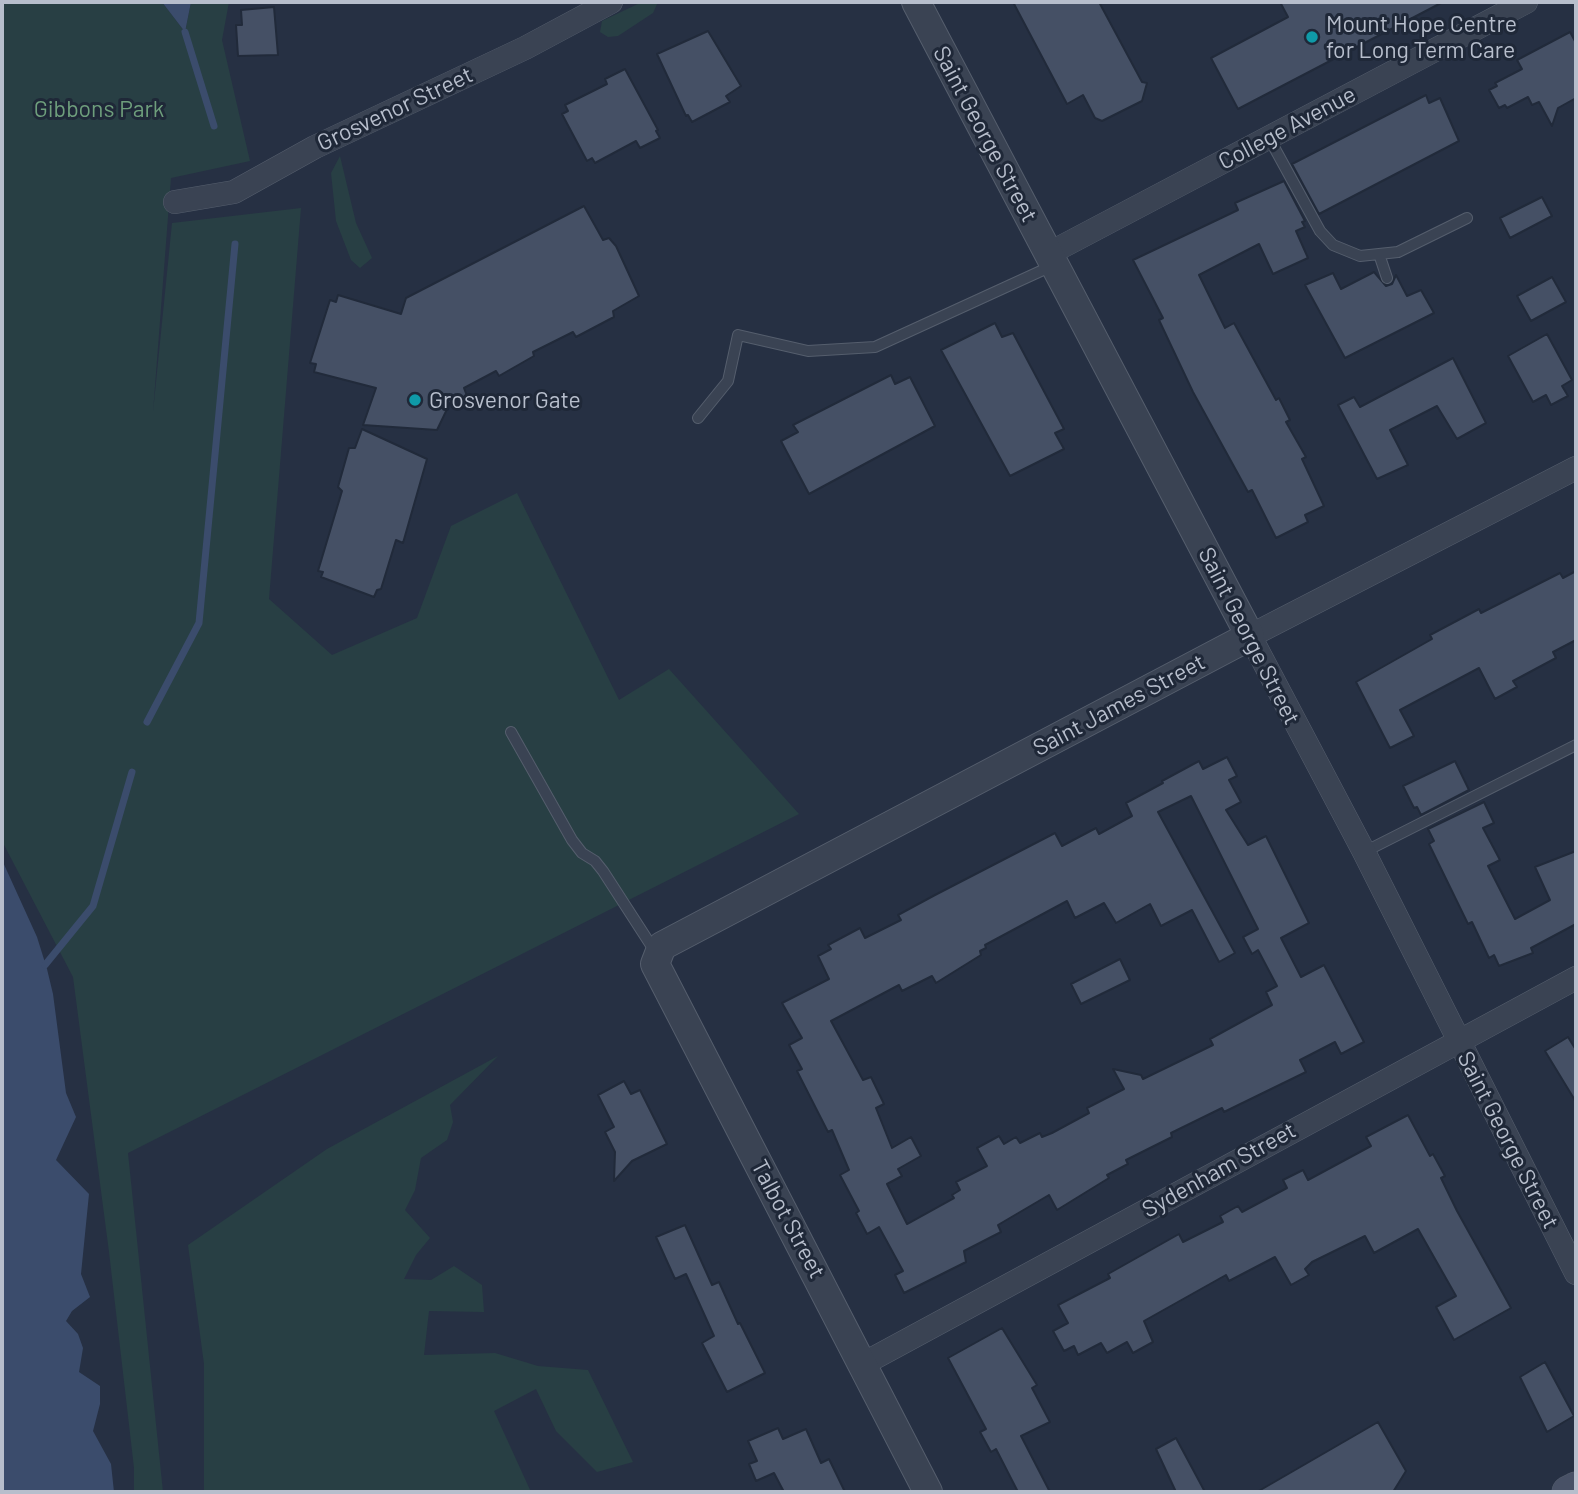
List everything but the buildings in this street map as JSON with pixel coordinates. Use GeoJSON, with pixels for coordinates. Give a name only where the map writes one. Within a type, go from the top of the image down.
{"type":"FeatureCollection","features":[{"type":"Feature","properties":{"kind":"main road"},"geometry":{"type":"LineString","coordinates":[[1568,1492],[1576,1488]]}},
{"type":"Feature","properties":{"kind":"street","name":"Grosvenor Street"},"geometry":{"type":"LineString","coordinates":[[175,202],[234,192],[316,147],[525,48],[611,2]]}},
{"type":"Feature","properties":{"kind":"street","name":"Saint George Street"},"geometry":{"type":"LineString","coordinates":[[916,2],[1250,636],[1267,675],[1364,852],[1576,1273]]}},
{"type":"Feature","properties":{"kind":"street","name":"College Avenue"},"geometry":{"type":"LineString","coordinates":[[1051,259],[1269,138],[1526,2]]}},
{"type":"Feature","properties":{"kind":"street","name":"Saint James Street"},"geometry":{"type":"LineString","coordinates":[[660,951],[1250,636],[1576,468]]}},
{"type":"Feature","properties":{"kind":"street","name":"Talbot Street"},"geometry":{"type":"LineString","coordinates":[[660,951],[655,964],[928,1492]]}},
{"type":"Feature","properties":{"kind":"street","name":"Sydenham Street"},"geometry":{"type":"LineString","coordinates":[[863,1364],[1576,978]]}},
{"type":"Feature","properties":{"kind":"lane"},"geometry":{"type":"LineString","coordinates":[[1269,138],[1320,231],[1333,245],[1360,256],[1398,252],[1467,218]]}},
{"type":"Feature","properties":{"kind":"lane"},"geometry":{"type":"LineString","coordinates":[[1379,254],[1387,278]]}},
{"type":"Feature","properties":{"kind":"lane"},"geometry":{"type":"LineString","coordinates":[[698,418],[728,382],[738,335],[808,351],[875,346],[1051,259]]}},
{"type":"Feature","properties":{"kind":"lane"},"geometry":{"type":"LineString","coordinates":[[511,732],[572,840],[582,853],[595,861],[660,951]]}},
{"type":"Feature","properties":{"kind":"lane"},"geometry":{"type":"LineString","coordinates":[[1364,852],[1576,745]]}},
{"type":"Feature","properties":{"kind":"green space","name":"Gibbons Park"},"geometry":{"type":"Polygon","coordinates":[[[2,2],[162,2],[185,32],[191,2],[229,2],[222,40],[250,161],[171,178],[153,412],[172,223],[301,208],[269,599],[332,655],[417,618],[451,526],[517,493],[619,700],[669,669],[799,814],[128,1153],[163,1492],[134,1492],[134,1468],[109,1252],[73,977],[2,841],[2,2]]]}},
{"type":"Feature","properties":{"kind":"green space"},"geometry":{"type":"Polygon","coordinates":[[[642,2],[658,2],[653,13],[618,36],[608,37],[600,32],[602,21],[642,2]]]}},
{"type":"Feature","properties":{"kind":"green space"},"geometry":{"type":"Polygon","coordinates":[[[340,156],[356,223],[372,258],[360,268],[351,260],[336,221],[331,173],[340,156]]]}},
{"type":"Feature","properties":{"kind":"green space"},"geometry":{"type":"Polygon","coordinates":[[[498,1056],[450,1105],[453,1122],[447,1140],[421,1158],[415,1190],[405,1210],[430,1238],[416,1255],[404,1279],[431,1280],[454,1266],[482,1285],[484,1312],[429,1311],[424,1355],[495,1353],[538,1366],[588,1370],[633,1462],[597,1472],[556,1431],[536,1389],[494,1411],[531,1492],[204,1492],[204,1364],[188,1245],[327,1149],[498,1056]]]}},
{"type":"Feature","properties":{"kind":"water"},"geometry":{"type":"Polygon","coordinates":[[[162,2],[191,2],[185,32],[162,2]]]}},
{"type":"Feature","properties":{"kind":"water"},"geometry":{"type":"Polygon","coordinates":[[[2,860],[37,937],[47,969],[53,994],[66,1093],[76,1117],[56,1160],[89,1194],[81,1274],[90,1297],[72,1311],[66,1321],[78,1334],[83,1348],[79,1372],[100,1386],[100,1404],[93,1431],[111,1464],[114,1492],[2,1492],[2,860]]]}},
{"type":"Feature","properties":{"kind":"waterway"},"geometry":{"type":"LineString","coordinates":[[185,32],[214,126]]}},
{"type":"Feature","properties":{"kind":"waterway"},"geometry":{"type":"LineString","coordinates":[[147,722],[199,623],[235,244]]}},
{"type":"Feature","properties":{"kind":"waterway"},"geometry":{"type":"LineString","coordinates":[[45,965],[93,906],[132,772]]}},
{"type":"Feature","properties":{"kind":"place","name":"Mount Hope Centre for Long Term Care"},"geometry":{"type":"Point","coordinates":[1312,37]}},
{"type":"Feature","properties":{"kind":"place","name":"Grosvenor Gate"},"geometry":{"type":"Point","coordinates":[415,400]}}]}
